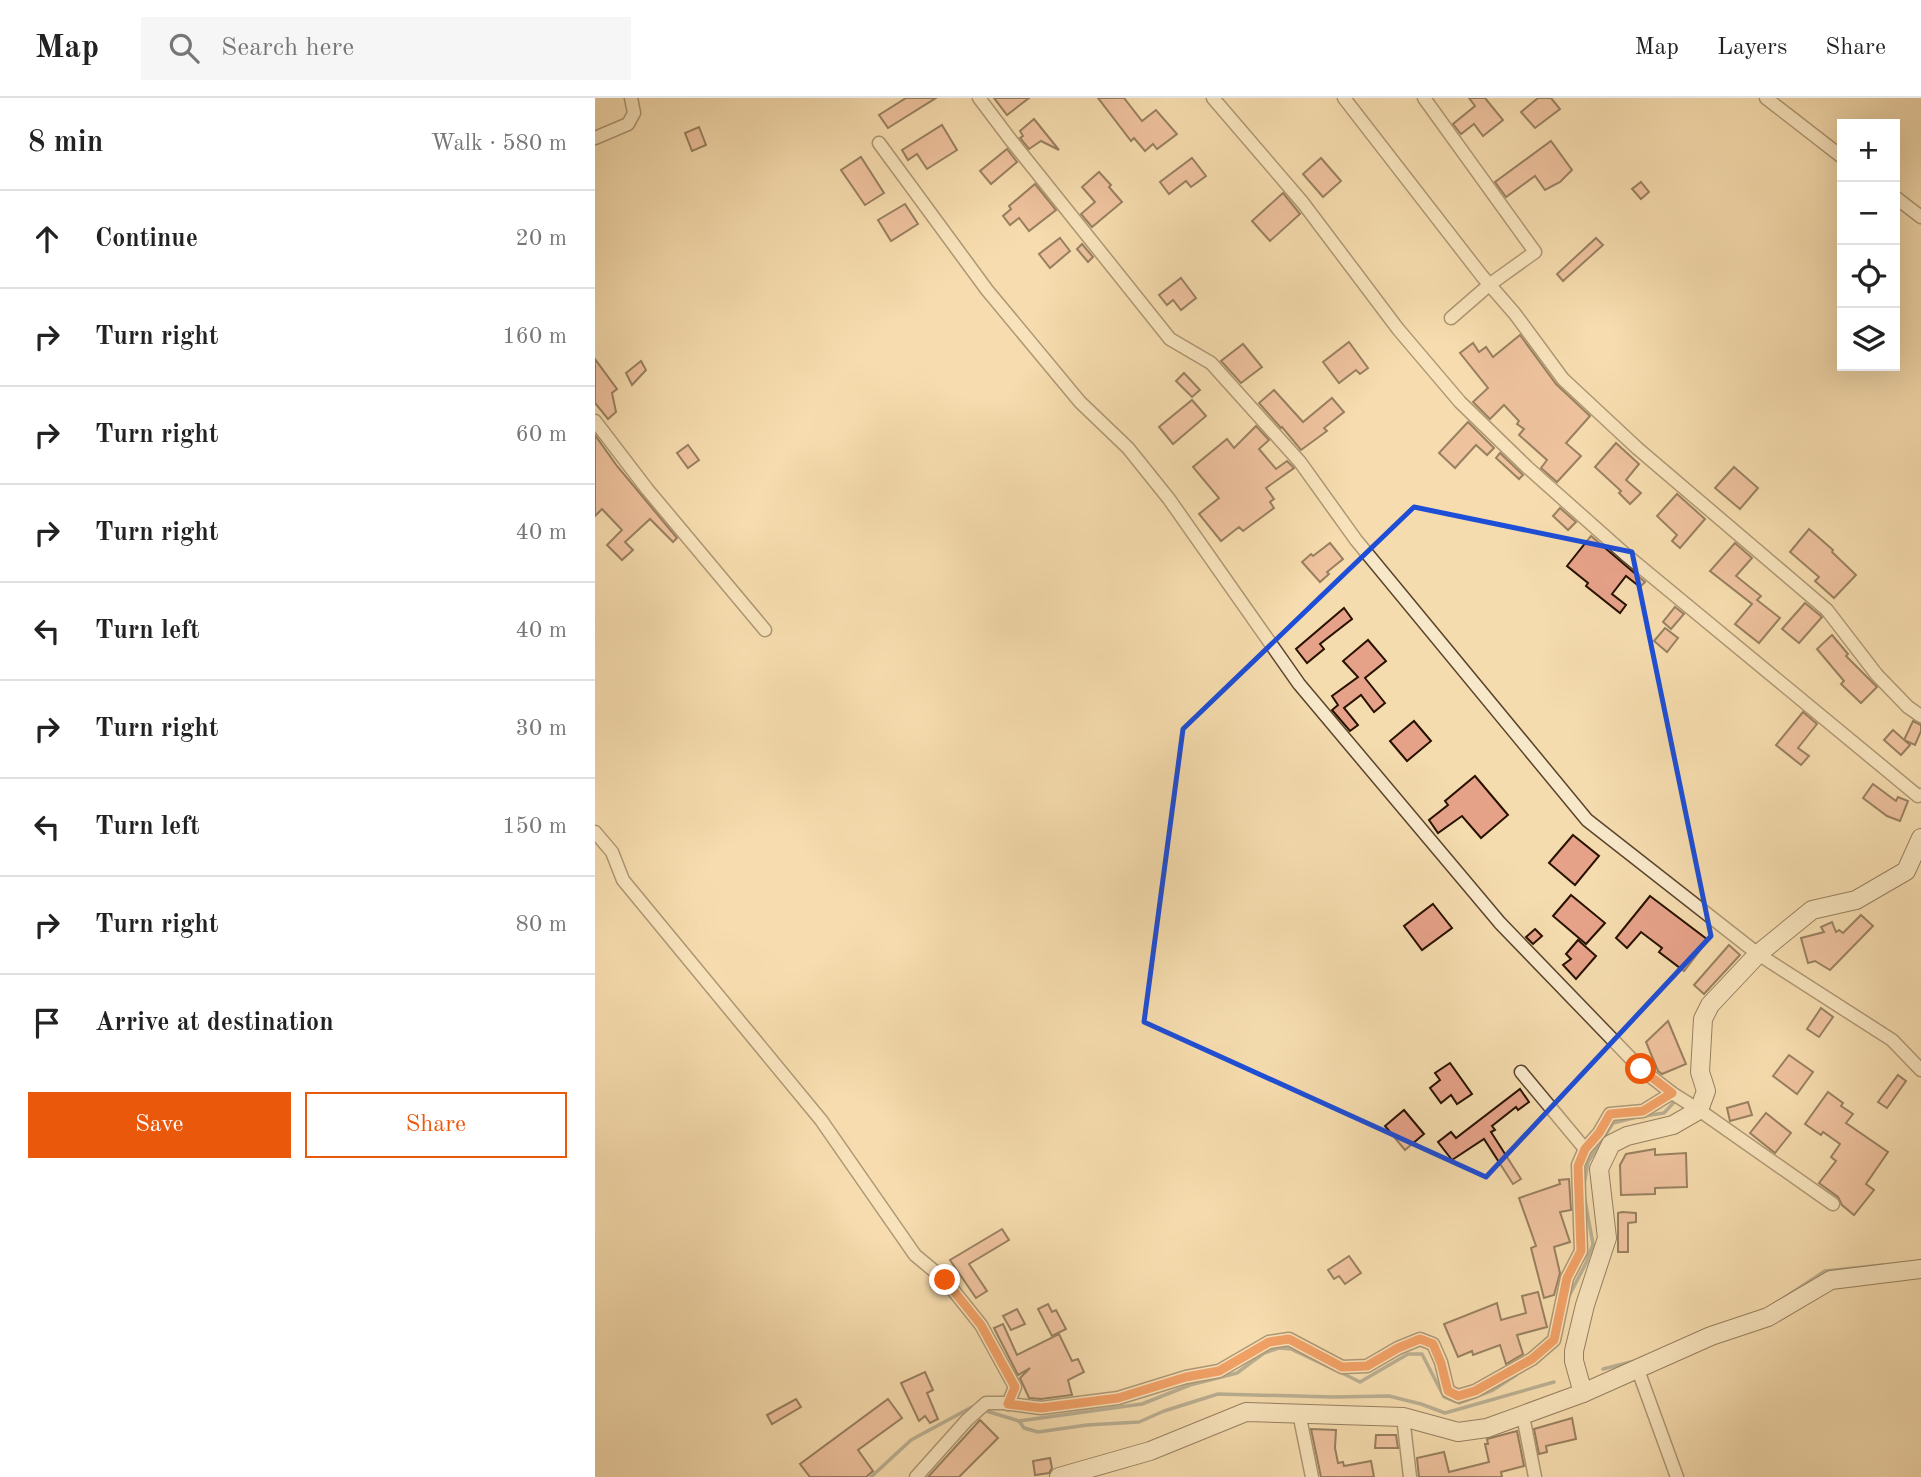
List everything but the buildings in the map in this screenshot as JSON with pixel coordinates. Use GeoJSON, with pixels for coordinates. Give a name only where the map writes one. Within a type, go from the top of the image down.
{"type":"FeatureCollection","features":[{"type":"Feature","properties":{"kind":"street"},"geometry":{"type":"LineString","coordinates":[[595,138],[628,124],[634,113],[631,98]]}},
{"type":"Feature","properties":{"kind":"street"},"geometry":{"type":"LineString","coordinates":[[979,98],[1170,339],[1211,363],[1300,462],[1356,540],[1587,820],[1758,954],[1892,1040],[1921,1070]]}},
{"type":"Feature","properties":{"kind":"street"},"geometry":{"type":"LineString","coordinates":[[1213,98],[1303,203],[1398,329],[1460,402],[1527,467],[1625,554],[1918,796],[1921,795]]}},
{"type":"Feature","properties":{"kind":"street"},"geometry":{"type":"LineString","coordinates":[[1344,98],[1563,379],[1637,448],[1827,610],[1877,676],[1921,716]]}},
{"type":"Feature","properties":{"kind":"street"},"geometry":{"type":"LineString","coordinates":[[1424,98],[1535,252],[1451,317]]}},
{"type":"Feature","properties":{"kind":"street"},"geometry":{"type":"LineString","coordinates":[[1766,98],[1837,153]]}},
{"type":"Feature","properties":{"kind":"street"},"geometry":{"type":"LineString","coordinates":[[879,143],[987,290],[1080,402],[1128,448],[1169,499],[1307,694],[1500,923],[1641,1069],[1833,1204]]}},
{"type":"Feature","properties":{"kind":"street"},"geometry":{"type":"LineString","coordinates":[[1900,201],[1921,217]]}},
{"type":"Feature","properties":{"kind":"street"},"geometry":{"type":"LineString","coordinates":[[595,421],[655,499],[765,630]]}},
{"type":"Feature","properties":{"kind":"street"},"geometry":{"type":"LineString","coordinates":[[595,832],[613,852],[623,880],[821,1120],[915,1255],[945,1280],[981,1325],[1015,1387],[1008,1404]]}},
{"type":"Feature","properties":{"kind":"street"},"geometry":{"type":"LineString","coordinates":[[1583,1393],[1574,1351],[1585,1305],[1607,1238],[1599,1169],[1611,1144],[1627,1136],[1673,1125],[1699,1110],[1706,1091],[1700,1072],[1703,1019],[1710,1005],[1758,954],[1812,910],[1856,900],[1906,872],[1921,838]]}},
{"type":"Feature","properties":{"kind":"street"},"geometry":{"type":"LineString","coordinates":[[1521,1072],[1585,1149]]}},
{"type":"Feature","properties":{"kind":"street"},"geometry":{"type":"LineString","coordinates":[[916,1477],[967,1420],[986,1403],[1041,1408],[1118,1398],[1186,1377],[1219,1371],[1269,1342],[1289,1339],[1342,1367],[1367,1366],[1420,1339],[1433,1344],[1448,1391],[1458,1396],[1475,1391],[1532,1359],[1554,1340],[1567,1278],[1581,1251],[1578,1166],[1585,1149],[1610,1114],[1643,1111],[1672,1093]]}},
{"type":"Feature","properties":{"kind":"street"},"geometry":{"type":"LineString","coordinates":[[1059,1477],[1092,1472],[1246,1412],[1403,1418],[1458,1432],[1487,1428],[1583,1393],[1711,1336],[1768,1317],[1831,1280],[1921,1269]]}},
{"type":"Feature","properties":{"kind":"street"},"geometry":{"type":"LineString","coordinates":[[1638,1370],[1677,1477]]}},
{"type":"Feature","properties":{"kind":"street"},"geometry":{"type":"LineString","coordinates":[[1299,1413],[1312,1477]]}},
{"type":"Feature","properties":{"kind":"street"},"geometry":{"type":"LineString","coordinates":[[1523,1416],[1535,1477]]}},
{"type":"Feature","properties":{"kind":"street"},"geometry":{"type":"LineString","coordinates":[[1403,1418],[1411,1477]]}},
{"type":"Feature","properties":{"kind":"highlighted area"},"geometry":{"type":"Polygon","coordinates":[[[1414,507],[1632,552],[1711,936],[1486,1177],[1144,1022],[1183,729],[1414,507]]]}},
{"type":"Feature","properties":{"kind":"waterway"},"geometry":{"type":"LineString","coordinates":[[1644,1116],[1664,1113],[1676,1100]]}},
{"type":"Feature","properties":{"kind":"waterway"},"geometry":{"type":"LineString","coordinates":[[1584,1185],[1588,1162],[1613,1123],[1633,1118]]}},
{"type":"Feature","properties":{"kind":"waterway"},"geometry":{"type":"LineString","coordinates":[[1568,1298],[1593,1244],[1585,1200]]}},
{"type":"Feature","properties":{"kind":"waterway"},"geometry":{"type":"LineString","coordinates":[[1784,1298],[1825,1271],[1883,1265]]}},
{"type":"Feature","properties":{"kind":"waterway"},"geometry":{"type":"LineString","coordinates":[[983,1410],[1019,1421],[1142,1404],[1190,1385],[1237,1373],[1264,1353],[1279,1348],[1291,1349],[1333,1369]]}},
{"type":"Feature","properties":{"kind":"waterway"},"geometry":{"type":"LineString","coordinates":[[1340,1372],[1360,1382],[1408,1354],[1422,1354],[1444,1397],[1459,1403],[1493,1390],[1516,1375]]}},
{"type":"Feature","properties":{"kind":"waterway"},"geometry":{"type":"LineString","coordinates":[[1603,1369],[1635,1361]]}},
{"type":"Feature","properties":{"kind":"waterway"},"geometry":{"type":"LineString","coordinates":[[1019,1421],[1024,1428],[1038,1432],[1087,1425],[1139,1422],[1218,1394],[1389,1396],[1445,1413],[1554,1382]]}},
{"type":"Feature","properties":{"kind":"waterway"},"geometry":{"type":"LineString","coordinates":[[871,1477],[911,1440],[972,1407],[975,1408]]}},
{"type":"Feature","properties":{"kind":"route"},"geometry":{"type":"LineString","coordinates":[[945,1280],[981,1325],[1015,1387],[1008,1404],[1041,1408],[1118,1398],[1186,1377],[1219,1371],[1269,1342],[1289,1339],[1342,1367],[1367,1366],[1420,1339],[1433,1344],[1448,1391],[1458,1396],[1475,1391],[1532,1359],[1554,1340],[1567,1278],[1581,1251],[1578,1166],[1585,1149],[1610,1114],[1643,1111],[1672,1093],[1641,1069]]}}]}
